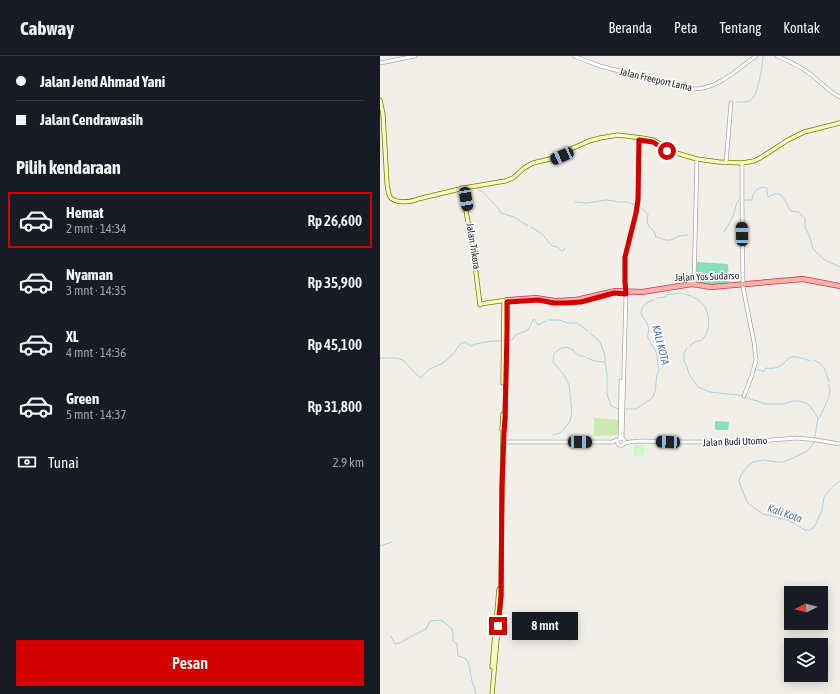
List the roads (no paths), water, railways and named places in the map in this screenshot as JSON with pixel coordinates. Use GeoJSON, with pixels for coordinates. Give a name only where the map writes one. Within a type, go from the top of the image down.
{"type":"FeatureCollection","features":[{"type":"Feature","properties":{"kind":"highway","name":"Jalan Yos Sudarso"},"geometry":{"type":"LineString","coordinates":[[625,292],[632,294],[648,293],[690,286],[710,290],[796,281],[840,287]]}},
{"type":"Feature","properties":{"kind":"highway","name":"Jalan Yos Sudarso"},"geometry":{"type":"LineString","coordinates":[[505,302],[537,300],[554,303],[581,302],[608,294],[649,291],[694,284],[711,287],[743,286]]}},
{"type":"Feature","properties":{"kind":"main road"},"geometry":{"type":"LineString","coordinates":[[380,100],[383,114],[387,184],[390,196],[394,200],[400,202],[417,200],[463,189],[504,183],[516,177],[527,167],[554,159],[600,138],[614,136],[642,138],[653,140],[676,153],[726,163],[742,163],[754,161],[804,132],[840,123]]}},
{"type":"Feature","properties":{"kind":"main road"},"geometry":{"type":"LineString","coordinates":[[589,142],[605,138],[614,138],[653,142],[676,155],[696,158]]}},
{"type":"Feature","properties":{"kind":"main road","name":"Jalan Trikora"},"geometry":{"type":"LineString","coordinates":[[463,189],[481,304]]}},
{"type":"Feature","properties":{"kind":"main road"},"geometry":{"type":"LineString","coordinates":[[491,694],[501,596],[502,442],[506,331],[505,302]]}},
{"type":"Feature","properties":{"kind":"main road","name":"Jalan Yos Sudarso"},"geometry":{"type":"LineString","coordinates":[[481,304],[505,302]]}},
{"type":"Feature","properties":{"kind":"street"},"geometry":{"type":"LineString","coordinates":[[380,63],[415,56]]}},
{"type":"Feature","properties":{"kind":"street","name":"Jalan Freeport Lama"},"geometry":{"type":"LineString","coordinates":[[574,56],[600,66],[685,88],[695,89],[706,87],[726,79],[756,56]]}},
{"type":"Feature","properties":{"kind":"street"},"geometry":{"type":"LineString","coordinates":[[777,56],[797,65],[830,91],[840,96]]}},
{"type":"Feature","properties":{"kind":"street"},"geometry":{"type":"LineString","coordinates":[[726,163],[731,103]]}},
{"type":"Feature","properties":{"kind":"street"},"geometry":{"type":"LineString","coordinates":[[621,441],[625,257],[638,200],[639,140]]}},
{"type":"Feature","properties":{"kind":"street"},"geometry":{"type":"LineString","coordinates":[[694,284],[696,158]]}},
{"type":"Feature","properties":{"kind":"street"},"geometry":{"type":"LineString","coordinates":[[742,163],[743,286],[756,360],[744,396]]}},
{"type":"Feature","properties":{"kind":"street","name":"Jalan Budi Utomo"},"geometry":{"type":"LineString","coordinates":[[502,442],[736,442],[789,438],[814,439],[840,444]]}},
{"type":"Feature","properties":{"kind":"waterway"},"geometry":{"type":"LineString","coordinates":[[737,102],[749,101],[754,96],[760,79],[763,56]]}},
{"type":"Feature","properties":{"kind":"waterway"},"geometry":{"type":"LineString","coordinates":[[743,200],[752,200],[756,190],[761,187],[767,188],[768,197],[775,194],[780,194],[791,211],[798,212],[805,218],[805,227],[815,251],[825,260],[840,267]]}},
{"type":"Feature","properties":{"kind":"waterway"},"geometry":{"type":"LineString","coordinates":[[477,188],[492,201],[501,213],[514,217],[528,226]]}},
{"type":"Feature","properties":{"kind":"waterway"},"geometry":{"type":"LineString","coordinates":[[724,232],[733,217],[737,202],[740,199]]}},
{"type":"Feature","properties":{"kind":"waterway"},"geometry":{"type":"LineString","coordinates":[[575,202],[587,203],[606,200],[627,202],[635,205]]}},
{"type":"Feature","properties":{"kind":"waterway"},"geometry":{"type":"LineString","coordinates":[[639,206],[648,214],[647,222],[650,228],[654,231],[656,237],[671,240],[679,236],[688,235]]}},
{"type":"Feature","properties":{"kind":"waterway"},"geometry":{"type":"LineString","coordinates":[[531,227],[542,234],[552,246],[558,247],[561,251],[565,248]]}},
{"type":"Feature","properties":{"kind":"waterway","name":"KALI KOTA"},"geometry":{"type":"LineString","coordinates":[[657,298],[680,293],[691,296]]}},
{"type":"Feature","properties":{"kind":"waterway","name":"KALI KOTA"},"geometry":{"type":"LineString","coordinates":[[690,346],[703,339],[708,328],[707,311],[702,303],[693,297]]}},
{"type":"Feature","properties":{"kind":"waterway","name":"KALI KOTA"},"geometry":{"type":"LineString","coordinates":[[624,409],[636,409],[652,398],[655,392],[659,370],[657,356],[648,338],[649,328],[641,312],[642,307],[645,304],[654,300]]}},
{"type":"Feature","properties":{"kind":"waterway","name":"KALI KOTA"},"geometry":{"type":"LineString","coordinates":[[508,341],[513,339],[515,335],[528,330],[534,319],[538,325],[546,321]]}},
{"type":"Feature","properties":{"kind":"waterway","name":"KALI KOTA"},"geometry":{"type":"LineString","coordinates":[[548,320],[577,323],[588,331]]}},
{"type":"Feature","properties":{"kind":"waterway","name":"KALI KOTA"},"geometry":{"type":"LineString","coordinates":[[590,333],[600,342],[605,355],[607,394],[611,406],[619,409]]}},
{"type":"Feature","properties":{"kind":"waterway","name":"KALI KOTA"},"geometry":{"type":"LineString","coordinates":[[380,358],[396,358],[403,360],[421,378],[428,370],[443,363],[454,353],[460,344],[465,342],[471,346],[491,341],[501,341]]}},
{"type":"Feature","properties":{"kind":"waterway"},"geometry":{"type":"LineString","coordinates":[[553,435],[560,433],[565,428],[570,421],[572,412],[569,385],[564,375],[553,362],[554,354],[558,350],[565,347],[570,348],[578,355],[585,357]]}},
{"type":"Feature","properties":{"kind":"waterway","name":"Kali Kota"},"geometry":{"type":"LineString","coordinates":[[687,348],[684,353],[684,361],[689,374],[698,387],[710,392],[738,395],[765,404],[784,404],[792,401],[806,403],[810,406],[818,418],[814,442],[807,451],[783,462],[764,460],[753,462],[747,467],[741,475],[739,481],[747,502],[750,505],[763,514],[788,520],[805,530],[809,530],[816,524],[822,510],[824,497],[834,485],[840,481]]}},
{"type":"Feature","properties":{"kind":"waterway"},"geometry":{"type":"LineString","coordinates":[[756,369],[764,371],[766,368],[778,367],[791,357],[798,357],[810,361]]}},
{"type":"Feature","properties":{"kind":"waterway"},"geometry":{"type":"LineString","coordinates":[[587,358],[604,362]]}},
{"type":"Feature","properties":{"kind":"waterway"},"geometry":{"type":"LineString","coordinates":[[813,360],[820,363],[826,371],[829,382]]}},
{"type":"Feature","properties":{"kind":"waterway"},"geometry":{"type":"LineString","coordinates":[[829,385],[829,397]]}},
{"type":"Feature","properties":{"kind":"waterway"},"geometry":{"type":"LineString","coordinates":[[818,419],[828,399]]}},
{"type":"Feature","properties":{"kind":"waterway"},"geometry":{"type":"LineString","coordinates":[[380,546],[392,542]]}},
{"type":"Feature","properties":{"kind":"waterway"},"geometry":{"type":"LineString","coordinates":[[391,636],[395,644],[400,643],[426,629],[430,621],[441,620],[452,630],[453,641],[457,644],[458,656],[465,658],[470,667],[471,679],[476,694]]}}]}
